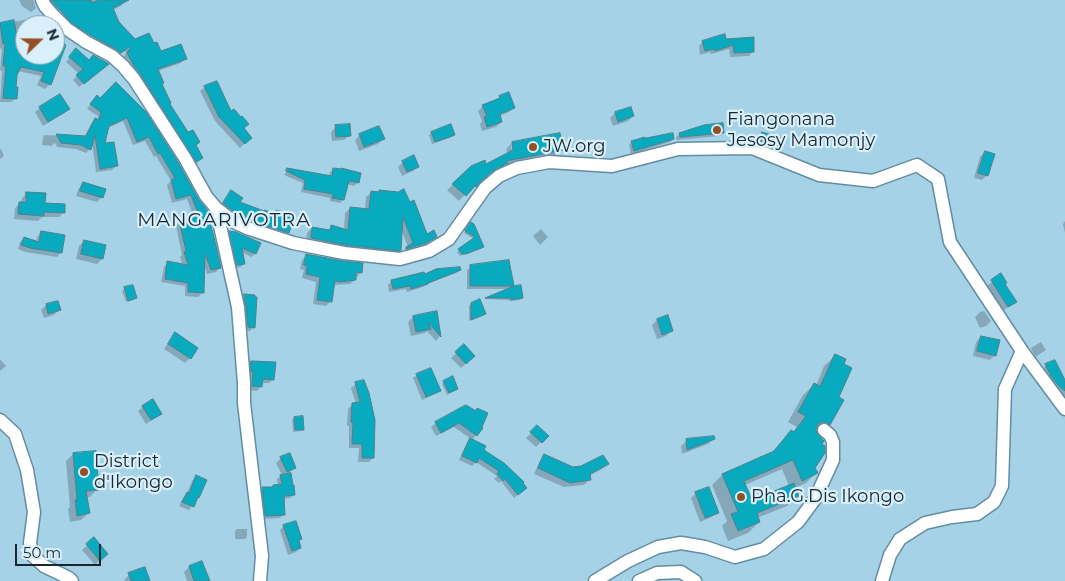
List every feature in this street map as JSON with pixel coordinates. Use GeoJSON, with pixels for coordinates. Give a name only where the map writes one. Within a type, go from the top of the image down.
{"type":"FeatureCollection","features":[{"type":"Feature","properties":{"kind":"street"},"geometry":{"type":"LineString","coordinates":[[42,0],[45,6],[67,29],[112,56],[134,79],[185,158],[206,196],[216,208],[234,222],[247,228],[292,243],[344,253],[400,259],[428,251],[449,239],[485,188],[499,176],[517,168],[549,162],[612,166],[678,149],[752,148],[819,175],[873,181],[917,165],[938,179],[950,242],[1022,351],[1065,409]]}},
{"type":"Feature","properties":{"kind":"street"},"geometry":{"type":"LineString","coordinates":[[216,208],[238,307],[244,403],[262,556],[260,581]]}},
{"type":"Feature","properties":{"kind":"street"},"geometry":{"type":"LineString","coordinates":[[882,581],[890,555],[900,539],[925,523],[977,514],[994,502],[1002,486],[1005,389],[1022,351]]}},
{"type":"Feature","properties":{"kind":"street"},"geometry":{"type":"LineString","coordinates":[[0,420],[15,434],[27,470],[34,512],[30,543],[34,556],[44,566],[72,581]]}},
{"type":"Feature","properties":{"kind":"street"},"geometry":{"type":"LineString","coordinates":[[595,581],[628,561],[658,547],[681,543],[704,547],[735,557],[764,549],[798,522],[815,499],[833,460],[833,442],[830,435],[824,430]]}},
{"type":"Feature","properties":{"kind":"street"},"geometry":{"type":"LineString","coordinates":[[639,581],[657,573],[681,572],[694,581]]}},
{"type":"Feature","properties":{"kind":"building"},"geometry":{"type":"Polygon","coordinates":[[[51,0],[91,0],[92,3],[99,0],[129,0],[113,8],[119,22],[135,39],[149,33],[154,43],[157,42],[161,51],[181,44],[187,59],[158,69],[170,104],[188,132],[193,130],[200,142],[196,145],[203,158],[196,162],[134,66],[127,53],[130,48],[121,53],[72,23],[51,0]]]}},
{"type":"Feature","properties":{"kind":"building"},"geometry":{"type":"Polygon","coordinates":[[[14,20],[15,65],[58,65],[51,85],[41,81],[44,72],[21,67],[17,75],[17,99],[3,98],[6,66],[3,66],[5,44],[3,44],[0,23],[14,20]]]}},
{"type":"Feature","properties":{"kind":"building"},"geometry":{"type":"Polygon","coordinates":[[[725,34],[726,39],[754,37],[754,52],[734,53],[733,45],[715,51],[714,49],[705,51],[702,41],[725,34]]]}},
{"type":"Feature","properties":{"kind":"building"},"geometry":{"type":"Polygon","coordinates":[[[76,48],[89,60],[93,55],[109,64],[84,84],[76,75],[83,69],[69,57],[76,48]]]}},
{"type":"Feature","properties":{"kind":"building"},"geometry":{"type":"Polygon","coordinates":[[[217,81],[231,111],[234,109],[249,124],[244,128],[252,138],[245,144],[219,117],[204,86],[217,81]]]}},
{"type":"Feature","properties":{"kind":"building"},"geometry":{"type":"Polygon","coordinates":[[[116,82],[146,112],[178,162],[199,200],[208,211],[206,217],[209,219],[221,268],[211,270],[205,254],[204,293],[188,292],[188,283],[165,279],[167,261],[188,265],[179,220],[199,216],[191,195],[176,199],[171,180],[175,178],[160,153],[158,154],[149,137],[137,142],[127,118],[109,126],[105,143],[114,142],[118,166],[100,169],[95,135],[91,150],[81,145],[61,143],[56,134],[86,136],[95,118],[99,120],[101,112],[90,104],[97,95],[100,98],[116,82]]]}},
{"type":"Feature","properties":{"kind":"building"},"geometry":{"type":"Polygon","coordinates":[[[509,92],[515,108],[500,114],[502,122],[487,127],[484,117],[487,116],[482,105],[500,98],[499,96],[509,92]]]}},
{"type":"Feature","properties":{"kind":"building"},"geometry":{"type":"Polygon","coordinates":[[[60,94],[70,109],[48,122],[39,107],[60,94]]]}},
{"type":"Feature","properties":{"kind":"building"},"geometry":{"type":"Polygon","coordinates":[[[631,107],[634,116],[618,122],[615,112],[631,107]]]}},
{"type":"Feature","properties":{"kind":"building"},"geometry":{"type":"Polygon","coordinates":[[[723,123],[724,133],[680,137],[679,133],[704,125],[723,123]]]}},
{"type":"Feature","properties":{"kind":"building"},"geometry":{"type":"Polygon","coordinates":[[[350,124],[351,136],[336,137],[335,125],[350,124]]]}},
{"type":"Feature","properties":{"kind":"building"},"geometry":{"type":"Polygon","coordinates":[[[451,124],[455,135],[435,142],[431,132],[451,124]]]}},
{"type":"Feature","properties":{"kind":"building"},"geometry":{"type":"Polygon","coordinates":[[[379,126],[385,139],[364,147],[359,134],[379,126]]]}},
{"type":"Feature","properties":{"kind":"building"},"geometry":{"type":"Polygon","coordinates":[[[762,132],[782,138],[779,146],[760,141],[762,132]]]}},
{"type":"Feature","properties":{"kind":"building"},"geometry":{"type":"Polygon","coordinates":[[[560,133],[564,150],[506,161],[508,163],[494,170],[466,196],[452,184],[471,166],[485,160],[486,164],[513,150],[512,142],[560,133]]]}},
{"type":"Feature","properties":{"kind":"building"},"geometry":{"type":"Polygon","coordinates":[[[673,133],[674,139],[634,151],[631,141],[673,133]]]}},
{"type":"Feature","properties":{"kind":"building"},"geometry":{"type":"Polygon","coordinates":[[[985,151],[995,154],[988,176],[978,173],[985,151]]]}},
{"type":"Feature","properties":{"kind":"building"},"geometry":{"type":"Polygon","coordinates":[[[414,155],[419,167],[407,172],[402,161],[414,155]]]}},
{"type":"Feature","properties":{"kind":"building"},"geometry":{"type":"Polygon","coordinates":[[[287,168],[332,176],[333,168],[361,173],[359,183],[349,181],[344,200],[332,198],[333,194],[304,189],[305,180],[286,171],[287,168]]]}},
{"type":"Feature","properties":{"kind":"building"},"geometry":{"type":"Polygon","coordinates":[[[83,182],[106,189],[103,198],[80,191],[83,182]]]}},
{"type":"Feature","properties":{"kind":"building"},"geometry":{"type":"Polygon","coordinates":[[[404,189],[410,202],[414,200],[427,234],[434,230],[437,237],[426,243],[406,249],[406,247],[413,243],[403,217],[401,250],[399,251],[345,245],[311,238],[312,227],[330,230],[331,225],[348,230],[350,207],[369,209],[371,191],[398,192],[404,189]]]}},
{"type":"Feature","properties":{"kind":"building"},"geometry":{"type":"Polygon","coordinates":[[[231,190],[243,198],[240,202],[264,211],[275,213],[276,210],[295,215],[289,233],[238,215],[223,203],[231,190]]]}},
{"type":"Feature","properties":{"kind":"building"},"geometry":{"type":"Polygon","coordinates":[[[26,192],[46,193],[45,203],[65,204],[65,213],[44,212],[44,216],[18,214],[19,202],[26,202],[26,192]]]}},
{"type":"Feature","properties":{"kind":"building"},"geometry":{"type":"Polygon","coordinates":[[[471,222],[474,224],[484,247],[462,254],[458,249],[475,237],[465,231],[471,222]]]}},
{"type":"Feature","properties":{"kind":"building"},"geometry":{"type":"Polygon","coordinates":[[[41,231],[65,235],[62,253],[21,245],[24,237],[39,242],[41,231]]]}},
{"type":"Feature","properties":{"kind":"building"},"geometry":{"type":"Polygon","coordinates":[[[229,231],[236,232],[261,243],[256,254],[242,248],[245,264],[237,265],[229,231]]]}},
{"type":"Feature","properties":{"kind":"building"},"geometry":{"type":"Polygon","coordinates":[[[84,240],[106,245],[103,259],[81,254],[84,240]]]}},
{"type":"Feature","properties":{"kind":"building"},"geometry":{"type":"Polygon","coordinates":[[[306,254],[363,263],[362,273],[356,272],[356,280],[335,281],[332,302],[317,300],[320,277],[306,274],[307,266],[304,265],[306,254]]]}},
{"type":"Feature","properties":{"kind":"building"},"geometry":{"type":"Polygon","coordinates":[[[509,260],[514,286],[470,286],[470,265],[509,260]]]}},
{"type":"Feature","properties":{"kind":"building"},"geometry":{"type":"Polygon","coordinates":[[[460,267],[461,270],[428,284],[411,289],[410,286],[393,289],[391,280],[424,272],[425,274],[436,269],[460,267]]]}},
{"type":"Feature","properties":{"kind":"building"},"geometry":{"type":"Polygon","coordinates":[[[1001,273],[1007,283],[1005,284],[1017,302],[1008,307],[991,280],[1001,273]]]}},
{"type":"Feature","properties":{"kind":"building"},"geometry":{"type":"Polygon","coordinates":[[[133,285],[137,298],[128,301],[124,287],[133,285]]]}},
{"type":"Feature","properties":{"kind":"building"},"geometry":{"type":"Polygon","coordinates":[[[521,285],[523,298],[511,300],[511,298],[485,298],[514,286],[521,285]]]}},
{"type":"Feature","properties":{"kind":"building"},"geometry":{"type":"Polygon","coordinates":[[[244,294],[257,297],[255,328],[248,327],[244,294]]]}},
{"type":"Feature","properties":{"kind":"building"},"geometry":{"type":"Polygon","coordinates":[[[480,299],[486,314],[471,320],[471,303],[480,299]]]}},
{"type":"Feature","properties":{"kind":"building"},"geometry":{"type":"Polygon","coordinates":[[[58,301],[61,310],[48,314],[46,304],[58,301]]]}},
{"type":"Feature","properties":{"kind":"building"},"geometry":{"type":"Polygon","coordinates":[[[437,311],[441,337],[428,322],[431,329],[416,332],[413,316],[437,311]]]}},
{"type":"Feature","properties":{"kind":"building"},"geometry":{"type":"Polygon","coordinates":[[[668,315],[673,331],[662,335],[657,319],[668,315]]]}},
{"type":"Feature","properties":{"kind":"building"},"geometry":{"type":"Polygon","coordinates":[[[175,332],[198,348],[191,359],[168,344],[175,332]]]}},
{"type":"Feature","properties":{"kind":"building"},"geometry":{"type":"Polygon","coordinates":[[[981,336],[1000,340],[996,356],[977,351],[981,336]]]}},
{"type":"Feature","properties":{"kind":"building"},"geometry":{"type":"Polygon","coordinates":[[[464,344],[475,356],[466,364],[455,352],[464,344]]]}},
{"type":"Feature","properties":{"kind":"building"},"geometry":{"type":"Polygon","coordinates":[[[835,354],[846,359],[844,364],[852,368],[839,397],[844,400],[830,425],[822,422],[816,428],[817,433],[824,441],[822,444],[825,446],[825,453],[815,468],[818,473],[802,481],[793,460],[744,481],[752,500],[794,483],[799,496],[757,513],[760,522],[738,531],[731,514],[738,512],[722,474],[774,451],[791,430],[794,432],[806,416],[798,412],[814,383],[820,386],[835,354]]]}},
{"type":"Feature","properties":{"kind":"building"},"geometry":{"type":"Polygon","coordinates":[[[1055,360],[1065,380],[1065,391],[1051,376],[1045,364],[1055,360]]]}},
{"type":"Feature","properties":{"kind":"building"},"geometry":{"type":"Polygon","coordinates":[[[251,361],[276,362],[274,380],[263,379],[262,387],[252,386],[253,372],[251,371],[251,361]]]}},
{"type":"Feature","properties":{"kind":"building"},"geometry":{"type":"Polygon","coordinates":[[[431,368],[441,391],[426,397],[416,374],[431,368]]]}},
{"type":"Feature","properties":{"kind":"building"},"geometry":{"type":"Polygon","coordinates":[[[453,376],[458,389],[449,393],[443,381],[453,376]]]}},
{"type":"Feature","properties":{"kind":"building"},"geometry":{"type":"Polygon","coordinates":[[[364,380],[375,420],[374,458],[362,458],[362,444],[352,444],[352,403],[360,402],[355,382],[364,380]]]}},
{"type":"Feature","properties":{"kind":"building"},"geometry":{"type":"Polygon","coordinates":[[[153,399],[162,414],[151,420],[142,406],[153,399]]]}},
{"type":"Feature","properties":{"kind":"building"},"geometry":{"type":"Polygon","coordinates":[[[466,405],[476,411],[477,408],[488,413],[483,428],[477,436],[459,423],[441,433],[435,422],[466,405]]]}},
{"type":"Feature","properties":{"kind":"building"},"geometry":{"type":"Polygon","coordinates":[[[303,416],[304,430],[295,430],[294,417],[303,416]]]}},
{"type":"Feature","properties":{"kind":"building"},"geometry":{"type":"Polygon","coordinates":[[[537,425],[549,436],[542,443],[530,432],[537,425]]]}},
{"type":"Feature","properties":{"kind":"building"},"geometry":{"type":"Polygon","coordinates":[[[714,436],[715,439],[687,450],[686,439],[714,436]]]}},
{"type":"Feature","properties":{"kind":"building"},"geometry":{"type":"Polygon","coordinates":[[[470,438],[486,446],[484,450],[504,463],[524,482],[527,488],[518,495],[505,479],[503,481],[497,474],[499,471],[479,458],[477,463],[462,456],[470,438]]]}},
{"type":"Feature","properties":{"kind":"building"},"geometry":{"type":"Polygon","coordinates":[[[96,451],[99,490],[86,491],[90,513],[77,516],[73,453],[96,451]]]}},
{"type":"Feature","properties":{"kind":"building"},"geometry":{"type":"Polygon","coordinates":[[[290,453],[296,468],[287,472],[280,457],[290,453]]]}},
{"type":"Feature","properties":{"kind":"building"},"geometry":{"type":"Polygon","coordinates":[[[544,454],[573,467],[581,466],[603,455],[609,464],[590,474],[591,480],[570,483],[538,468],[544,454]]]}},
{"type":"Feature","properties":{"kind":"building"},"geometry":{"type":"Polygon","coordinates":[[[291,473],[295,495],[284,496],[285,515],[265,516],[262,487],[273,487],[273,485],[282,484],[280,475],[291,473]]]}},
{"type":"Feature","properties":{"kind":"building"},"geometry":{"type":"Polygon","coordinates":[[[196,475],[207,480],[194,507],[182,502],[187,492],[189,493],[196,475]]]}},
{"type":"Feature","properties":{"kind":"building"},"geometry":{"type":"Polygon","coordinates":[[[709,487],[719,513],[705,518],[695,492],[709,487]]]}},
{"type":"Feature","properties":{"kind":"building"},"geometry":{"type":"Polygon","coordinates":[[[296,521],[302,539],[299,540],[301,548],[292,551],[283,525],[296,521]]]}},
{"type":"Feature","properties":{"kind":"building"},"geometry":{"type":"Polygon","coordinates":[[[94,537],[108,554],[100,561],[86,544],[94,537]]]}},
{"type":"Feature","properties":{"kind":"building"},"geometry":{"type":"Polygon","coordinates":[[[202,561],[210,581],[194,581],[189,566],[202,561]]]}},
{"type":"Feature","properties":{"kind":"building"},"geometry":{"type":"Polygon","coordinates":[[[145,567],[150,581],[131,581],[128,573],[145,567]]]}},
{"type":"Feature","properties":{"kind":"place","name":"Fiangonana Jesosy Mamonjy"},"geometry":{"type":"Point","coordinates":[717,130]}},
{"type":"Feature","properties":{"kind":"place","name":"JW.org"},"geometry":{"type":"Point","coordinates":[533,147]}},
{"type":"Feature","properties":{"kind":"place","name":"District d'Ikongo"},"geometry":{"type":"Point","coordinates":[84,472]}},
{"type":"Feature","properties":{"kind":"place","name":"Pha.G.Dis Ikongo"},"geometry":{"type":"Point","coordinates":[741,497]}},
{"type":"Feature","properties":{"kind":"district","name":"MANGARIVOTRA"},"geometry":{"type":"Point","coordinates":[224,220]}}]}
